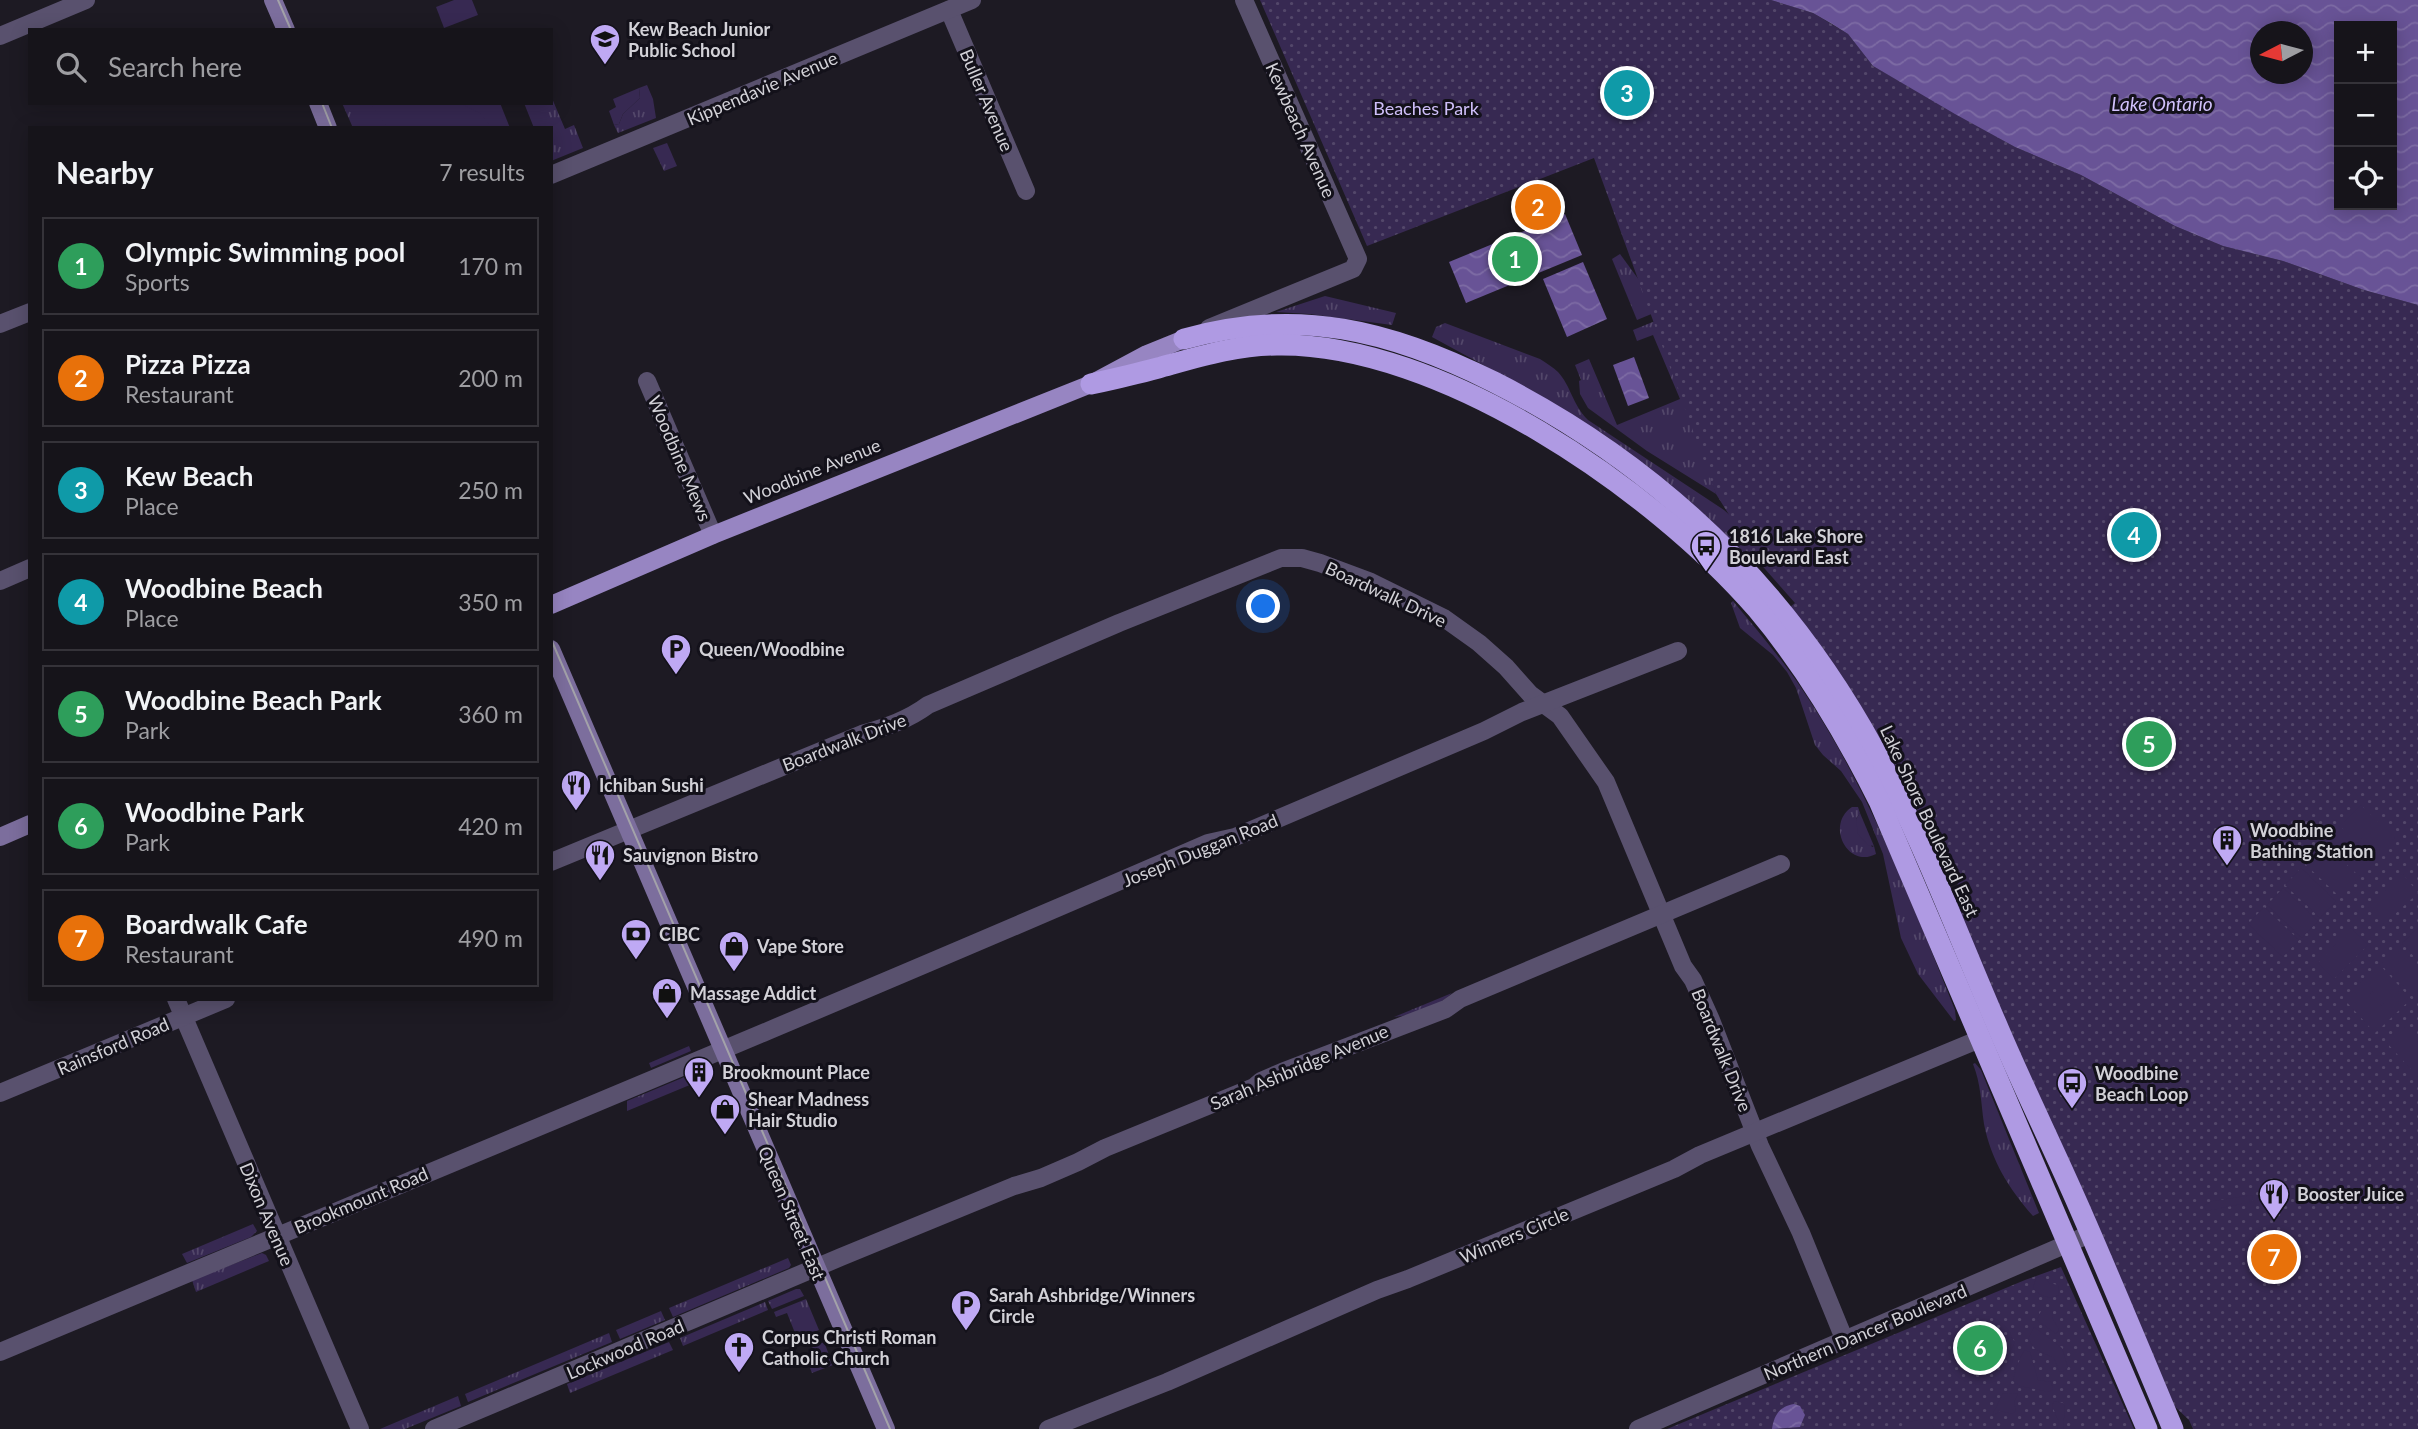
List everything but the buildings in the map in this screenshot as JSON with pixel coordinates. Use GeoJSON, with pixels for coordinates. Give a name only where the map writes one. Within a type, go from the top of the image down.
{"type":"FeatureCollection","features":[{"type":"Feature","properties":{"kind":"highway","name":"Lake Shore Boulevard East"},"geometry":{"type":"LineString","coordinates":[[1184,339],[1210,332],[1274,323],[1309,324],[1365,332],[1454,362],[1588,434],[1676,502],[1751,574],[1811,649],[1843,695],[1876,753],[1915,833],[1997,1026],[2091,1234],[2173,1429]]}},
{"type":"Feature","properties":{"kind":"highway","name":"Woodbine Avenue"},"geometry":{"type":"LineString","coordinates":[[1091,384],[1223,350],[1278,345],[1355,352],[1447,384],[1513,416],[1574,452],[1660,515],[1743,594],[1782,640],[1824,699],[1879,801],[1980,1039]]}},
{"type":"Feature","properties":{"kind":"highway"},"geometry":{"type":"LineString","coordinates":[[1980,1039],[2147,1429]]}},
{"type":"Feature","properties":{"kind":"main road"},"geometry":{"type":"LineString","coordinates":[[273,0],[285,28]]}},
{"type":"Feature","properties":{"kind":"main road"},"geometry":{"type":"LineString","coordinates":[[319,105],[327,126]]}},
{"type":"Feature","properties":{"kind":"main road","name":"Woodbine Avenue"},"geometry":{"type":"LineString","coordinates":[[553,604],[713,536],[1091,384],[1147,354],[1184,339]]}},
{"type":"Feature","properties":{"kind":"main road","name":"Queen Street East"},"geometry":{"type":"LineString","coordinates":[[553,654],[886,1429]]}},
{"type":"Feature","properties":{"kind":"main road"},"geometry":{"type":"LineString","coordinates":[[0,837],[28,825]]}},
{"type":"Feature","properties":{"kind":"street"},"geometry":{"type":"LineString","coordinates":[[0,36],[86,0]]}},
{"type":"Feature","properties":{"kind":"street","name":"Kippendavie Avenue"},"geometry":{"type":"LineString","coordinates":[[553,174],[972,0]]}},
{"type":"Feature","properties":{"kind":"street","name":"Kewbeach Avenue"},"geometry":{"type":"LineString","coordinates":[[1244,0],[1358,259]]}},
{"type":"Feature","properties":{"kind":"street","name":"Buller Avenue"},"geometry":{"type":"LineString","coordinates":[[948,10],[1026,191]]}},
{"type":"Feature","properties":{"kind":"street","name":"Woodbine Avenue"},"geometry":{"type":"LineString","coordinates":[[1184,339],[1353,268],[1358,259]]}},
{"type":"Feature","properties":{"kind":"street"},"geometry":{"type":"LineString","coordinates":[[0,324],[28,313]]}},
{"type":"Feature","properties":{"kind":"street","name":"Woodbine Mews"},"geometry":{"type":"LineString","coordinates":[[647,381],[713,536]]}},
{"type":"Feature","properties":{"kind":"street","name":"Boardwalk Drive"},"geometry":{"type":"LineString","coordinates":[[629,830],[849,738],[913,716],[928,705],[1119,623],[1281,558],[1320,562],[1371,582],[1444,618],[1479,643],[1506,667],[1530,694],[1560,716],[1606,782],[1683,965],[1711,1020],[1755,1132],[1801,1233],[1845,1341]]}},
{"type":"Feature","properties":{"kind":"street"},"geometry":{"type":"LineString","coordinates":[[0,581],[28,569]]}},
{"type":"Feature","properties":{"kind":"street","name":"Joseph Duggan Road"},"geometry":{"type":"LineString","coordinates":[[723,1049],[1208,843],[1235,837],[1678,651]]}},
{"type":"Feature","properties":{"kind":"street"},"geometry":{"type":"LineString","coordinates":[[553,861],[629,830]]}},
{"type":"Feature","properties":{"kind":"street","name":"Sarah Ashbridge Avenue"},"geometry":{"type":"LineString","coordinates":[[816,1268],[1078,1162],[1105,1148],[1254,1087],[1282,1072],[1434,1014],[1460,999],[1782,864]]}},
{"type":"Feature","properties":{"kind":"street","name":"Dixon Avenue"},"geometry":{"type":"LineString","coordinates":[[177,1001],[360,1429]]}},
{"type":"Feature","properties":{"kind":"street","name":"Rainsford Road"},"geometry":{"type":"LineString","coordinates":[[0,1093],[221,1001]]}},
{"type":"Feature","properties":{"kind":"street","name":"Winners Circle"},"geometry":{"type":"LineString","coordinates":[[1048,1429],[1167,1382],[1377,1290],[1611,1195],[1980,1039]]}},
{"type":"Feature","properties":{"kind":"street","name":"Brookmount Road"},"geometry":{"type":"LineString","coordinates":[[0,1352],[723,1049]]}},
{"type":"Feature","properties":{"kind":"street","name":"Northern Dancer Boulevard"},"geometry":{"type":"LineString","coordinates":[[1638,1429],[2091,1234]]}},
{"type":"Feature","properties":{"kind":"street","name":"Lockwood Road"},"geometry":{"type":"LineString","coordinates":[[434,1429],[816,1268]]}},
{"type":"Feature","properties":{"kind":"green space"},"geometry":{"type":"Polygon","coordinates":[[[454,0],[472,0],[478,15],[444,28],[436,7],[454,0]]]}},
{"type":"Feature","properties":{"kind":"green space","name":"Beaches Park"},"geometry":{"type":"Polygon","coordinates":[[[1260,0],[1771,0],[1813,13],[1848,34],[1873,66],[2015,147],[2081,175],[2175,226],[2223,246],[2283,261],[2364,290],[2418,305],[2418,1429],[2193,1429],[2189,1420],[2172,1404],[1950,897],[1959,882],[1901,782],[1790,607],[1795,603],[1758,561],[1716,494],[1594,158],[1367,246],[1260,0]]]}},
{"type":"Feature","properties":{"kind":"green space"},"geometry":{"type":"Polygon","coordinates":[[[647,85],[653,99],[656,118],[618,133],[614,125],[619,124],[623,114],[640,98],[639,88],[647,85]]]}},
{"type":"Feature","properties":{"kind":"green space"},"geometry":{"type":"Polygon","coordinates":[[[639,88],[640,98],[623,114],[619,124],[614,125],[609,111],[616,107],[613,99],[639,88]]]}},
{"type":"Feature","properties":{"kind":"green space"},"geometry":{"type":"Polygon","coordinates":[[[553,101],[565,129],[574,125],[583,148],[553,160],[553,126],[533,126],[525,105],[553,105],[553,101]]]}},
{"type":"Feature","properties":{"kind":"green space"},"geometry":{"type":"Polygon","coordinates":[[[343,105],[501,105],[509,126],[352,126],[343,105]]]}},
{"type":"Feature","properties":{"kind":"green space"},"geometry":{"type":"Polygon","coordinates":[[[371,105],[463,105],[480,113],[490,126],[387,126],[371,105]]]}},
{"type":"Feature","properties":{"kind":"green space"},"geometry":{"type":"Polygon","coordinates":[[[667,143],[677,166],[664,171],[653,148],[667,143]]]}},
{"type":"Feature","properties":{"kind":"green space"},"geometry":{"type":"Polygon","coordinates":[[[1620,254],[1661,310],[1637,320],[1612,259],[1620,254]]]}},
{"type":"Feature","properties":{"kind":"green space"},"geometry":{"type":"Polygon","coordinates":[[[1325,296],[1396,313],[1392,325],[1276,312],[1325,296]]]}},
{"type":"Feature","properties":{"kind":"green space"},"geometry":{"type":"Polygon","coordinates":[[[1665,317],[1716,494],[1647,451],[1588,408],[1580,394],[1581,380],[1575,365],[1589,359],[1617,425],[1680,399],[1653,335],[1637,341],[1633,330],[1665,317]]]}},
{"type":"Feature","properties":{"kind":"green space"},"geometry":{"type":"Polygon","coordinates":[[[1445,323],[1540,359],[1552,367],[1562,377],[1578,408],[1588,420],[1724,510],[1743,527],[1767,556],[1754,565],[1681,495],[1609,438],[1551,402],[1432,337],[1436,327],[1445,323]]]}},
{"type":"Feature","properties":{"kind":"green space"},"geometry":{"type":"Polygon","coordinates":[[[1733,601],[1794,678],[1848,765],[1905,886],[1955,1010],[1956,1020],[1954,1021],[1918,974],[1901,938],[1883,854],[1862,802],[1841,771],[1815,745],[1796,688],[1787,672],[1773,655],[1740,628],[1731,603],[1733,601]]]}},
{"type":"Feature","properties":{"kind":"green space"},"geometry":{"type":"Polygon","coordinates":[[[2361,805],[2395,838],[2379,855],[2344,822],[2361,805]]]}},
{"type":"Feature","properties":{"kind":"green space"},"geometry":{"type":"Polygon","coordinates":[[[1852,807],[1858,807],[1860,813],[1856,819],[1872,847],[1874,846],[1876,854],[1857,856],[1843,843],[1840,824],[1852,807]]]}},
{"type":"Feature","properties":{"kind":"green space"},"geometry":{"type":"Polygon","coordinates":[[[1860,813],[1874,846],[1868,845],[1858,834],[1856,819],[1860,813]]]}},
{"type":"Feature","properties":{"kind":"green space"},"geometry":{"type":"Polygon","coordinates":[[[2340,826],[2375,859],[2359,876],[2324,843],[2340,826]]]}},
{"type":"Feature","properties":{"kind":"green space"},"geometry":{"type":"Polygon","coordinates":[[[2321,847],[2356,880],[2340,897],[2305,864],[2321,847]]]}},
{"type":"Feature","properties":{"kind":"green space"},"geometry":{"type":"Polygon","coordinates":[[[2301,868],[2336,901],[2320,918],[2285,885],[2301,868]]]}},
{"type":"Feature","properties":{"kind":"green space"},"geometry":{"type":"Polygon","coordinates":[[[2403,874],[2418,893],[2384,924],[2368,907],[2403,874]]]}},
{"type":"Feature","properties":{"kind":"green space"},"geometry":{"type":"Polygon","coordinates":[[[2283,888],[2318,921],[2302,938],[2267,905],[2283,888]]]}},
{"type":"Feature","properties":{"kind":"green space"},"geometry":{"type":"Polygon","coordinates":[[[2264,907],[2299,940],[2283,957],[2248,924],[2264,907]]]}},
{"type":"Feature","properties":{"kind":"green space"},"geometry":{"type":"Polygon","coordinates":[[[2351,928],[2368,945],[2334,979],[2318,963],[2351,928]]]}},
{"type":"Feature","properties":{"kind":"green space"},"geometry":{"type":"Polygon","coordinates":[[[2418,928],[2418,961],[2402,943],[2418,928]]]}},
{"type":"Feature","properties":{"kind":"green space"},"geometry":{"type":"Polygon","coordinates":[[[2399,946],[2418,967],[2418,994],[2414,997],[2382,962],[2399,946]]]}},
{"type":"Feature","properties":{"kind":"green space"},"geometry":{"type":"Polygon","coordinates":[[[2379,964],[2411,999],[2394,1015],[2362,980],[2379,964]]]}},
{"type":"Feature","properties":{"kind":"green space"},"geometry":{"type":"Polygon","coordinates":[[[2360,982],[2392,1017],[2375,1033],[2343,998],[2360,982]]]}},
{"type":"Feature","properties":{"kind":"green space"},"geometry":{"type":"Polygon","coordinates":[[[1452,993],[1425,1010],[1394,1017],[1452,993]]]}},
{"type":"Feature","properties":{"kind":"green space"},"geometry":{"type":"Polygon","coordinates":[[[2404,1027],[2418,1042],[2418,1077],[2387,1043],[2404,1027]]]}},
{"type":"Feature","properties":{"kind":"green space"},"geometry":{"type":"Polygon","coordinates":[[[689,1046],[691,1051],[651,1068],[649,1063],[689,1046]]]}},
{"type":"Feature","properties":{"kind":"green space"},"geometry":{"type":"Polygon","coordinates":[[[1973,1064],[1981,1070],[2039,1213],[2033,1216],[2009,1185],[1991,1150],[1984,1124],[1973,1064]]]}},
{"type":"Feature","properties":{"kind":"green space"},"geometry":{"type":"Polygon","coordinates":[[[706,1068],[709,1077],[627,1111],[627,1101],[706,1068]]]}},
{"type":"Feature","properties":{"kind":"green space"},"geometry":{"type":"Polygon","coordinates":[[[2253,1195],[2252,1202],[2206,1211],[2204,1205],[2213,1201],[2253,1195]]]}},
{"type":"Feature","properties":{"kind":"green space"},"geometry":{"type":"Polygon","coordinates":[[[253,1224],[257,1231],[251,1237],[187,1263],[182,1254],[253,1224]]]}},
{"type":"Feature","properties":{"kind":"green space"},"geometry":{"type":"Polygon","coordinates":[[[262,1253],[269,1261],[196,1292],[192,1280],[262,1253]]]}},
{"type":"Feature","properties":{"kind":"green space"},"geometry":{"type":"Polygon","coordinates":[[[788,1258],[791,1265],[789,1268],[673,1317],[669,1308],[788,1258]]]}},
{"type":"Feature","properties":{"kind":"green space"},"geometry":{"type":"Polygon","coordinates":[[[2061,1267],[2134,1429],[1667,1429],[2025,1280],[2061,1267]]]}},
{"type":"Feature","properties":{"kind":"green space"},"geometry":{"type":"Polygon","coordinates":[[[2043,1276],[2049,1283],[2058,1285],[2059,1295],[2045,1296],[2033,1288],[2036,1278],[2043,1276]]]}},
{"type":"Feature","properties":{"kind":"green space"},"geometry":{"type":"Polygon","coordinates":[[[800,1289],[804,1296],[772,1309],[768,1301],[800,1289]]]}},
{"type":"Feature","properties":{"kind":"green space"},"geometry":{"type":"Polygon","coordinates":[[[806,1299],[819,1330],[804,1336],[795,1333],[787,1313],[776,1317],[774,1312],[806,1299]]]}},
{"type":"Feature","properties":{"kind":"green space"},"geometry":{"type":"Polygon","coordinates":[[[765,1302],[768,1310],[683,1346],[680,1338],[765,1302]]]}},
{"type":"Feature","properties":{"kind":"green space"},"geometry":{"type":"Polygon","coordinates":[[[661,1311],[665,1320],[620,1339],[616,1330],[661,1311]]]}},
{"type":"Feature","properties":{"kind":"green space"},"geometry":{"type":"Polygon","coordinates":[[[2041,1311],[2052,1311],[2059,1330],[2056,1334],[2037,1320],[2041,1311]]]}},
{"type":"Feature","properties":{"kind":"green space"},"geometry":{"type":"Polygon","coordinates":[[[2034,1327],[2062,1348],[2068,1368],[2059,1371],[2054,1358],[2035,1349],[2028,1339],[2034,1327]]]}},
{"type":"Feature","properties":{"kind":"green space"},"geometry":{"type":"Polygon","coordinates":[[[1987,1331],[2012,1338],[2015,1342],[2008,1356],[2000,1355],[1992,1339],[1984,1334],[1987,1331]]]}},
{"type":"Feature","properties":{"kind":"green space"},"geometry":{"type":"Polygon","coordinates":[[[609,1333],[612,1342],[468,1402],[465,1394],[609,1333]]]}},
{"type":"Feature","properties":{"kind":"green space"},"geometry":{"type":"Polygon","coordinates":[[[669,1342],[673,1350],[570,1393],[567,1384],[669,1342]]]}},
{"type":"Feature","properties":{"kind":"green space"},"geometry":{"type":"Polygon","coordinates":[[[824,1342],[833,1365],[812,1373],[806,1358],[809,1349],[824,1342]]]}},
{"type":"Feature","properties":{"kind":"green space"},"geometry":{"type":"Polygon","coordinates":[[[2024,1350],[2030,1352],[2038,1380],[2051,1382],[2053,1389],[2049,1392],[2020,1386],[2013,1381],[2024,1350]]]}},
{"type":"Feature","properties":{"kind":"green space"},"geometry":{"type":"Polygon","coordinates":[[[2003,1393],[2018,1394],[2014,1402],[2016,1411],[2012,1414],[2001,1411],[1992,1416],[2003,1393]]]}},
{"type":"Feature","properties":{"kind":"green space"},"geometry":{"type":"Polygon","coordinates":[[[458,1396],[461,1406],[405,1429],[380,1429],[458,1396]]]}},
{"type":"Feature","properties":{"kind":"green space"},"geometry":{"type":"Polygon","coordinates":[[[2054,1401],[2063,1403],[2065,1407],[2063,1429],[2057,1429],[2059,1422],[2052,1406],[2054,1401]]]}},
{"type":"Feature","properties":{"kind":"green space"},"geometry":{"type":"Polygon","coordinates":[[[1930,1420],[1934,1429],[1908,1429],[1908,1422],[1930,1420]]]}},
{"type":"Feature","properties":{"kind":"water","name":"Lake Ontario"},"geometry":{"type":"Polygon","coordinates":[[[1771,0],[2418,0],[2418,305],[2364,290],[2283,261],[2223,246],[2175,226],[2081,175],[2015,147],[1873,66],[1848,34],[1813,13],[1771,0]]]}},
{"type":"Feature","properties":{"kind":"water"},"geometry":{"type":"Polygon","coordinates":[[[1565,214],[1582,255],[1466,303],[1449,262],[1565,214]]]}},
{"type":"Feature","properties":{"kind":"water"},"geometry":{"type":"Polygon","coordinates":[[[1583,262],[1607,319],[1567,337],[1543,279],[1583,262]]]}},
{"type":"Feature","properties":{"kind":"water"},"geometry":{"type":"Polygon","coordinates":[[[1634,357],[1649,398],[1628,406],[1613,365],[1634,357]]]}},
{"type":"Feature","properties":{"kind":"water"},"geometry":{"type":"Polygon","coordinates":[[[1794,1404],[1800,1406],[1805,1415],[1800,1427],[1772,1429],[1778,1412],[1794,1404]]]}},
{"type":"Feature","properties":{"kind":"tram line"},"geometry":{"type":"LineString","coordinates":[[278,0],[290,28]]}},
{"type":"Feature","properties":{"kind":"tram line"},"geometry":{"type":"LineString","coordinates":[[323,105],[331,126]]}},
{"type":"Feature","properties":{"kind":"tram line"},"geometry":{"type":"LineString","coordinates":[[553,644],[890,1429]]}},
{"type":"Feature","properties":{"kind":"place","name":"Kew Beach Junior Public School"},"geometry":{"type":"Point","coordinates":[605,66]}},
{"type":"Feature","properties":{"kind":"place","name":"Kew Beach"},"geometry":{"type":"Point","coordinates":[1627,93]}},
{"type":"Feature","properties":{"kind":"place","name":"Pizza Pizza"},"geometry":{"type":"Point","coordinates":[1538,207]}},
{"type":"Feature","properties":{"kind":"place","name":"Olympic Swimming pool"},"geometry":{"type":"Point","coordinates":[1515,259]}},
{"type":"Feature","properties":{"kind":"place","name":"Woodbine Beach"},"geometry":{"type":"Point","coordinates":[2134,535]}},
{"type":"Feature","properties":{"kind":"place","name":"1816 Lake Shore Boulevard East"},"geometry":{"type":"Point","coordinates":[1706,573]}},
{"type":"Feature","properties":{"kind":"place","name":"Queen/Woodbine"},"geometry":{"type":"Point","coordinates":[676,676]}},
{"type":"Feature","properties":{"kind":"place","name":"Woodbine Beach Park"},"geometry":{"type":"Point","coordinates":[2149,744]}},
{"type":"Feature","properties":{"kind":"place","name":"Ichiban Sushi"},"geometry":{"type":"Point","coordinates":[576,812]}},
{"type":"Feature","properties":{"kind":"place","name":"Woodbine Bathing Station"},"geometry":{"type":"Point","coordinates":[2227,867]}},
{"type":"Feature","properties":{"kind":"place","name":"Sauvignon Bistro"},"geometry":{"type":"Point","coordinates":[600,882]}},
{"type":"Feature","properties":{"kind":"place","name":"CIBC"},"geometry":{"type":"Point","coordinates":[636,961]}},
{"type":"Feature","properties":{"kind":"place","name":"Vape Store"},"geometry":{"type":"Point","coordinates":[734,973]}},
{"type":"Feature","properties":{"kind":"place","name":"Massage Addict"},"geometry":{"type":"Point","coordinates":[667,1020]}},
{"type":"Feature","properties":{"kind":"place","name":"Brookmount Place"},"geometry":{"type":"Point","coordinates":[699,1099]}},
{"type":"Feature","properties":{"kind":"place","name":"Woodbine Beach Loop"},"geometry":{"type":"Point","coordinates":[2072,1110]}},
{"type":"Feature","properties":{"kind":"place","name":"Shear Madness Hair Studio"},"geometry":{"type":"Point","coordinates":[725,1136]}},
{"type":"Feature","properties":{"kind":"place","name":"Booster Juice"},"geometry":{"type":"Point","coordinates":[2274,1221]}},
{"type":"Feature","properties":{"kind":"place","name":"Boardwalk Cafe"},"geometry":{"type":"Point","coordinates":[2274,1257]}},
{"type":"Feature","properties":{"kind":"place","name":"Sarah Ashbridge/Winners Circle"},"geometry":{"type":"Point","coordinates":[966,1332]}},
{"type":"Feature","properties":{"kind":"place","name":"Woodbine Park"},"geometry":{"type":"Point","coordinates":[1980,1348]}},
{"type":"Feature","properties":{"kind":"place","name":"Corpus Christi Roman Catholic Church"},"geometry":{"type":"Point","coordinates":[739,1374]}}]}
